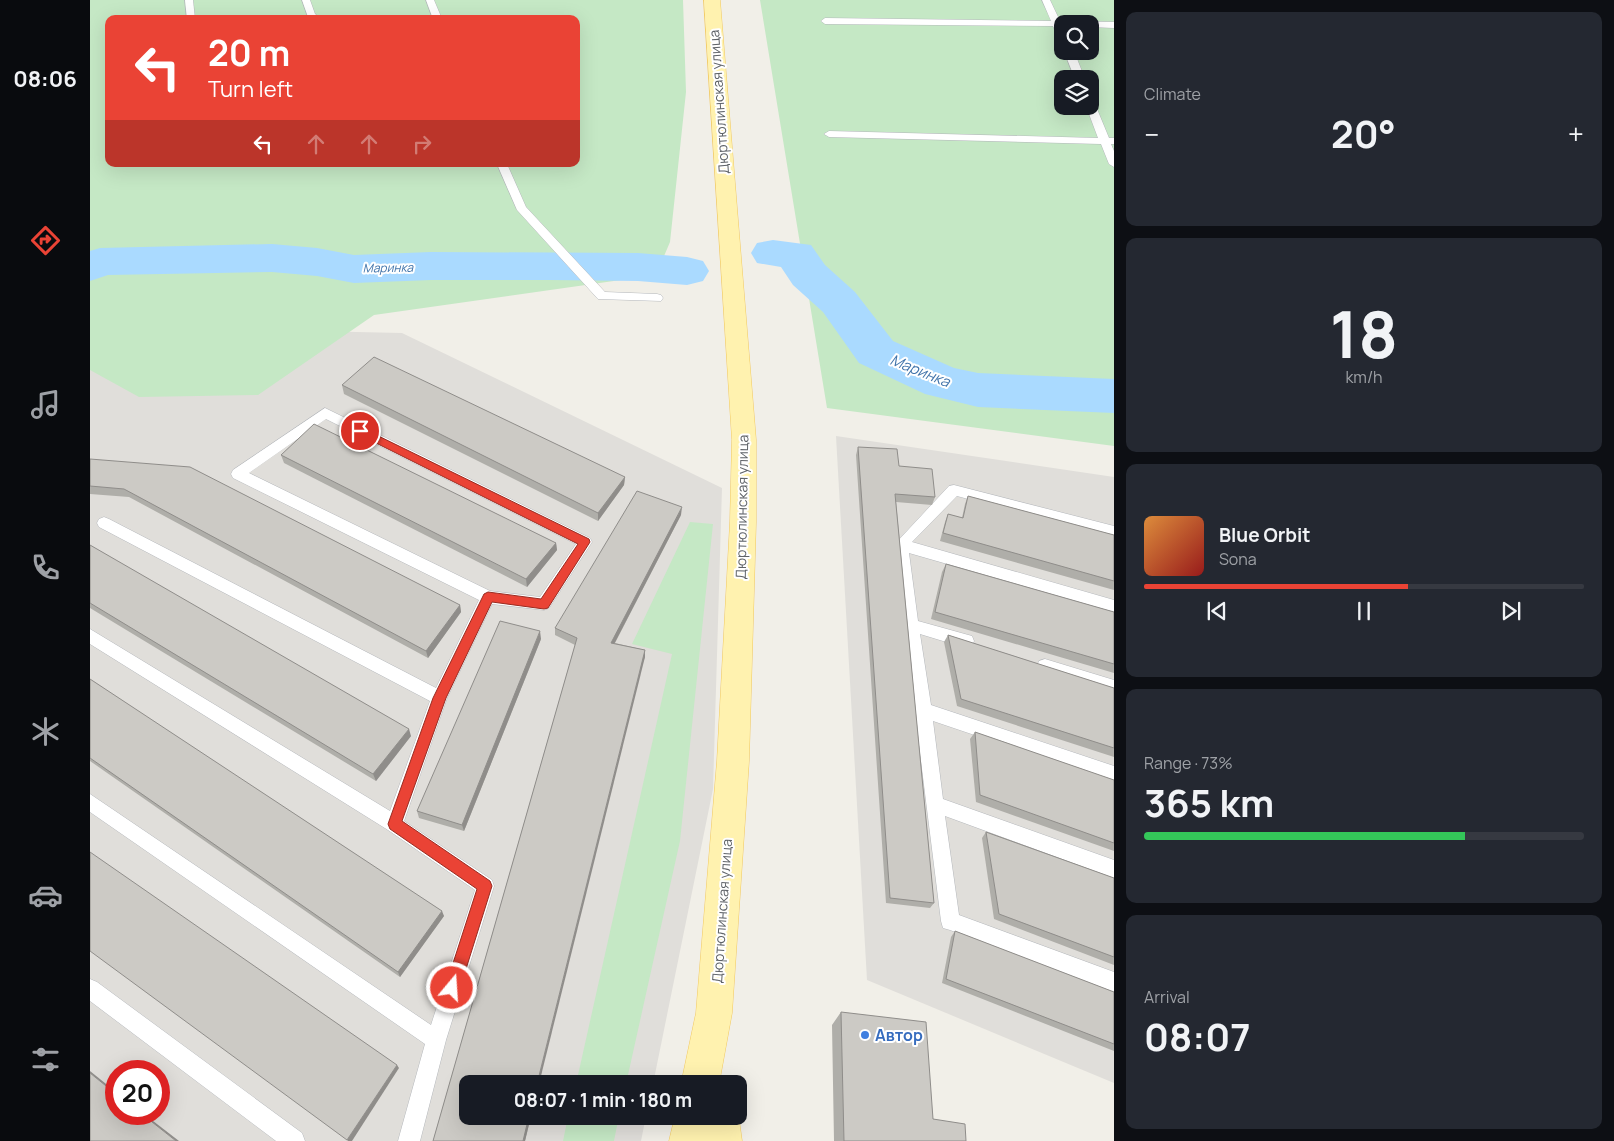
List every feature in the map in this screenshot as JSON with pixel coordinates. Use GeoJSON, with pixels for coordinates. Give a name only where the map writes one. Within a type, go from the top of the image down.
{"type":"FeatureCollection","features":[{"type":"Feature","properties":{"kind":"main road","name":"Дюртюлинская улица"},"geometry":{"type":"LineString","coordinates":[[712,0],[744,440],[743,522],[733,761],[714,1013]]}},
{"type":"Feature","properties":{"kind":"main road"},"geometry":{"type":"LineString","coordinates":[[702,1075],[714,1013]]}},
{"type":"Feature","properties":{"kind":"main road"},"geometry":{"type":"LineString","coordinates":[[714,1013],[717,1075]]}},
{"type":"Feature","properties":{"kind":"main road"},"geometry":{"type":"LineString","coordinates":[[689,1141],[692,1125]]}},
{"type":"Feature","properties":{"kind":"main road"},"geometry":{"type":"LineString","coordinates":[[721,1125],[722,1141]]}},
{"type":"Feature","properties":{"kind":"lane"},"geometry":{"type":"LineString","coordinates":[[189,0],[191,15]]}},
{"type":"Feature","properties":{"kind":"lane"},"geometry":{"type":"LineString","coordinates":[[306,0],[310,15]]}},
{"type":"Feature","properties":{"kind":"lane"},"geometry":{"type":"LineString","coordinates":[[430,0],[436,15]]}},
{"type":"Feature","properties":{"kind":"lane"},"geometry":{"type":"LineString","coordinates":[[1046,0],[1054,17]]}},
{"type":"Feature","properties":{"kind":"lane"},"geometry":{"type":"LineString","coordinates":[[825,21],[1054,23]]}},
{"type":"Feature","properties":{"kind":"lane"},"geometry":{"type":"LineString","coordinates":[[1099,24],[1114,25]]}},
{"type":"Feature","properties":{"kind":"lane"},"geometry":{"type":"LineString","coordinates":[[1096,115],[1109,141],[1114,164]]}},
{"type":"Feature","properties":{"kind":"lane"},"geometry":{"type":"LineString","coordinates":[[829,134],[1109,141]]}},
{"type":"Feature","properties":{"kind":"lane"},"geometry":{"type":"LineString","coordinates":[[503,167],[521,208],[602,296],[657,298]]}},
{"type":"Feature","properties":{"kind":"lane"},"geometry":{"type":"LineString","coordinates":[[325,413],[585,542],[544,604],[488,597],[256,482],[238,474],[325,413]]}},
{"type":"Feature","properties":{"kind":"lane"},"geometry":{"type":"LineString","coordinates":[[901,546],[954,490],[1114,532]]}},
{"type":"Feature","properties":{"kind":"lane"},"geometry":{"type":"LineString","coordinates":[[104,523],[439,698]]}},
{"type":"Feature","properties":{"kind":"lane"},"geometry":{"type":"LineString","coordinates":[[901,546],[1114,606]]}},
{"type":"Feature","properties":{"kind":"lane"},"geometry":{"type":"LineString","coordinates":[[901,546],[950,921],[1114,982]]}},
{"type":"Feature","properties":{"kind":"lane"},"geometry":{"type":"LineString","coordinates":[[394,824],[439,698],[488,597]]}},
{"type":"Feature","properties":{"kind":"lane"},"geometry":{"type":"LineString","coordinates":[[911,625],[976,644]]}},
{"type":"Feature","properties":{"kind":"lane"},"geometry":{"type":"LineString","coordinates":[[90,636],[394,824],[485,886],[436,1040],[408,1141]]}},
{"type":"Feature","properties":{"kind":"lane"},"geometry":{"type":"LineString","coordinates":[[1031,662],[1114,687]]}},
{"type":"Feature","properties":{"kind":"lane"},"geometry":{"type":"LineString","coordinates":[[923,710],[1114,774]]}},
{"type":"Feature","properties":{"kind":"lane"},"geometry":{"type":"LineString","coordinates":[[90,802],[436,1040]]}},
{"type":"Feature","properties":{"kind":"lane"},"geometry":{"type":"LineString","coordinates":[[935,804],[1114,869]]}},
{"type":"Feature","properties":{"kind":"lane"},"geometry":{"type":"LineString","coordinates":[[90,989],[294,1141]]}},
{"type":"Feature","properties":{"kind":"shaded area"},"geometry":{"type":"Polygon","coordinates":[[[90,326],[402,333],[722,488],[713,789],[655,1075],[459,1075],[459,1125],[644,1125],[641,1141],[90,1141],[90,326]]]}},
{"type":"Feature","properties":{"kind":"shaded area"},"geometry":{"type":"Polygon","coordinates":[[[836,436],[1114,477],[1114,1083],[867,980],[836,436]]]}},
{"type":"Feature","properties":{"kind":"green space"},"geometry":{"type":"Polygon","coordinates":[[[90,0],[683,0],[686,92],[670,242],[656,275],[374,315],[258,395],[139,397],[90,370],[90,0]]]}},
{"type":"Feature","properties":{"kind":"green space"},"geometry":{"type":"Polygon","coordinates":[[[760,0],[1114,0],[1114,446],[827,408],[760,0]]]}},
{"type":"Feature","properties":{"kind":"green space"},"geometry":{"type":"Polygon","coordinates":[[[690,522],[713,524],[680,841],[628,1075],[578,1075],[672,654],[632,644],[690,522]]]}},
{"type":"Feature","properties":{"kind":"green space"},"geometry":{"type":"Polygon","coordinates":[[[566,1125],[617,1125],[614,1141],[563,1141],[566,1125]]]}},
{"type":"Feature","properties":{"kind":"building"},"geometry":{"type":"Polygon","coordinates":[[[374,357],[625,477],[598,513],[342,385],[374,357]]]}},
{"type":"Feature","properties":{"kind":"building"},"geometry":{"type":"Polygon","coordinates":[[[314,424],[556,543],[526,579],[281,455],[314,424]]]}},
{"type":"Feature","properties":{"kind":"building"},"geometry":{"type":"Polygon","coordinates":[[[858,447],[897,449],[899,466],[932,469],[935,497],[895,494],[934,903],[890,898],[858,447]]]}},
{"type":"Feature","properties":{"kind":"building"},"geometry":{"type":"Polygon","coordinates":[[[90,459],[190,467],[460,605],[426,651],[124,489],[90,486],[90,459]]]}},
{"type":"Feature","properties":{"kind":"building"},"geometry":{"type":"Polygon","coordinates":[[[637,491],[682,507],[611,643],[645,650],[539,1075],[459,1075],[459,1125],[527,1125],[523,1141],[433,1141],[577,638],[555,628],[637,491]]]}},
{"type":"Feature","properties":{"kind":"building"},"geometry":{"type":"Polygon","coordinates":[[[968,496],[1114,535],[1114,581],[943,533],[948,514],[963,518],[968,496]]]}},
{"type":"Feature","properties":{"kind":"building"},"geometry":{"type":"Polygon","coordinates":[[[90,545],[409,729],[373,774],[90,603],[90,545]]]}},
{"type":"Feature","properties":{"kind":"building"},"geometry":{"type":"Polygon","coordinates":[[[946,564],[1114,612],[1114,664],[935,612],[946,564]]]}},
{"type":"Feature","properties":{"kind":"building"},"geometry":{"type":"Polygon","coordinates":[[[500,621],[540,631],[462,825],[417,811],[500,621]]]}},
{"type":"Feature","properties":{"kind":"building"},"geometry":{"type":"Polygon","coordinates":[[[948,635],[1114,688],[1114,748],[961,699],[948,635]]]}},
{"type":"Feature","properties":{"kind":"building"},"geometry":{"type":"Polygon","coordinates":[[[90,679],[442,911],[398,972],[90,758],[90,679]]]}},
{"type":"Feature","properties":{"kind":"building"},"geometry":{"type":"Polygon","coordinates":[[[975,732],[1114,780],[1114,843],[980,795],[975,732]]]}},
{"type":"Feature","properties":{"kind":"building"},"geometry":{"type":"Polygon","coordinates":[[[986,832],[1114,878],[1114,957],[999,914],[986,832]]]}},
{"type":"Feature","properties":{"kind":"building"},"geometry":{"type":"Polygon","coordinates":[[[90,852],[397,1065],[347,1140],[90,951],[90,852]]]}},
{"type":"Feature","properties":{"kind":"building"},"geometry":{"type":"Polygon","coordinates":[[[955,931],[1114,992],[1114,1044],[946,979],[955,931]]]}},
{"type":"Feature","properties":{"kind":"building"},"geometry":{"type":"Polygon","coordinates":[[[841,1012],[926,1022],[933,1119],[965,1124],[966,1141],[844,1141],[841,1012]]]}},
{"type":"Feature","properties":{"kind":"building"},"geometry":{"type":"Polygon","coordinates":[[[90,1073],[105,1085],[105,1125],[156,1125],[176,1141],[90,1141],[90,1073]]]}},
{"type":"Feature","properties":{"kind":"waterway","name":"Маринка"},"geometry":{"type":"LineString","coordinates":[[773,253],[795,255],[809,275],[839,302],[876,352],[942,382],[978,390],[1114,396]]}},
{"type":"Feature","properties":{"kind":"waterway","name":"Маринка"},"geometry":{"type":"LineString","coordinates":[[90,267],[100,262],[272,258],[317,262],[354,269],[431,266],[550,266],[638,267],[687,271]]}},
{"type":"Feature","properties":{"kind":"place","name":"Автор"},"geometry":{"type":"Point","coordinates":[865,1035]}},
{"type":"Feature","properties":{"kind":"route"},"geometry":{"type":"LineString","coordinates":[[360,431],[585,542],[544,604],[488,597],[439,698],[394,824],[485,886],[452,988]]}}]}
